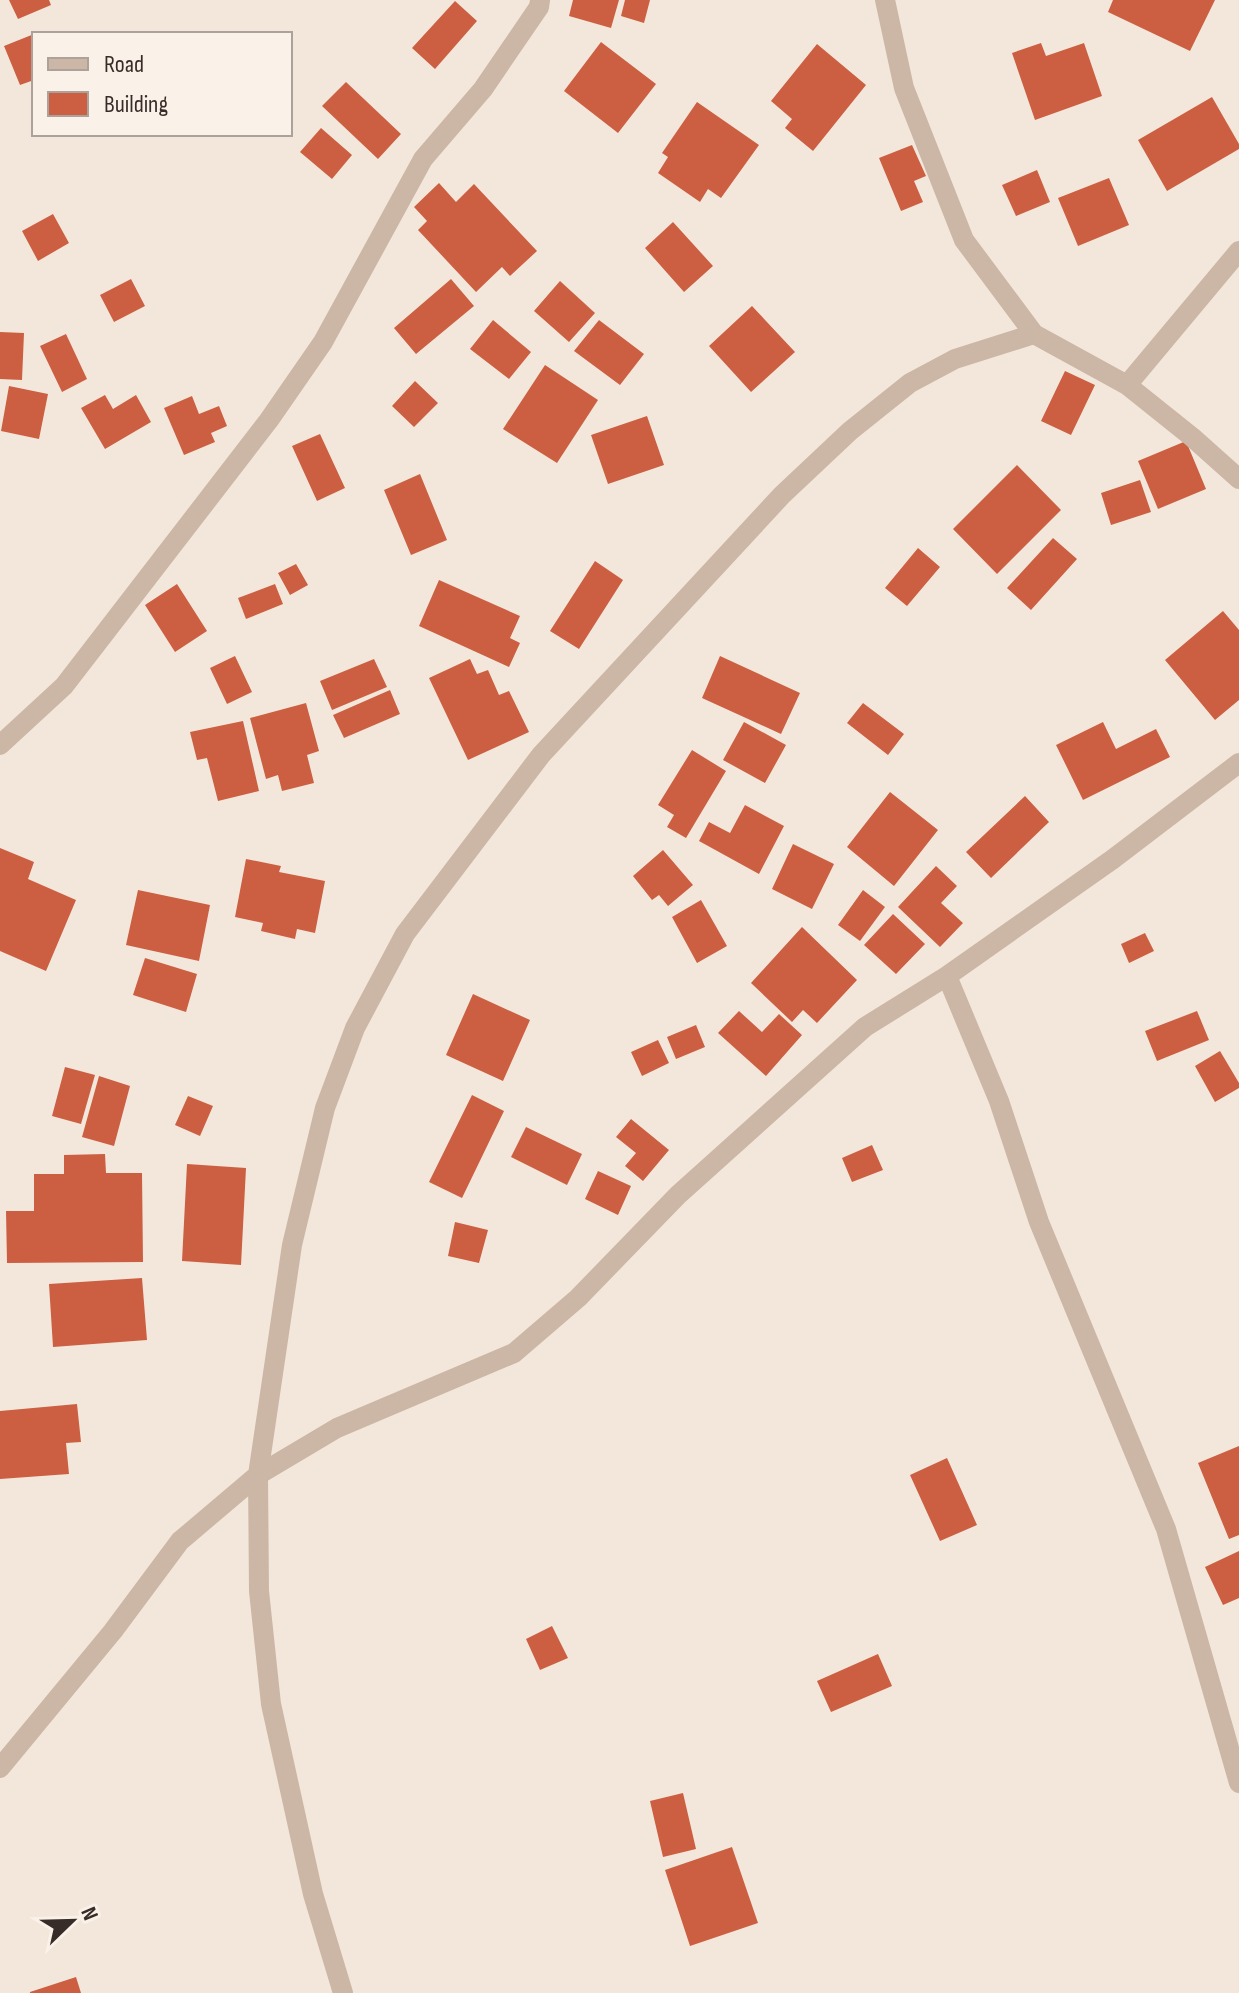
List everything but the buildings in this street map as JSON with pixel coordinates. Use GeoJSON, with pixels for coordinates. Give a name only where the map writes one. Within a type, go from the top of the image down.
{"type":"FeatureCollection","features":[{"type":"Feature","properties":{"kind":"street"},"geometry":{"type":"LineString","coordinates":[[0,745],[64,686],[269,420],[323,342],[423,159],[483,89],[539,7],[540,0]]}},
{"type":"Feature","properties":{"kind":"street"},"geometry":{"type":"LineString","coordinates":[[885,0],[904,88],[964,240],[1034,334],[1127,385],[1239,479]]}},
{"type":"Feature","properties":{"kind":"street"},"geometry":{"type":"LineString","coordinates":[[1127,385],[1239,251]]}},
{"type":"Feature","properties":{"kind":"street"},"geometry":{"type":"LineString","coordinates":[[343,1993],[313,1894],[271,1704],[259,1591],[258,1475],[292,1245],[325,1108],[355,1028],[405,934],[541,755],[782,495],[850,431],[910,383],[955,359],[1034,334]]}},
{"type":"Feature","properties":{"kind":"street"},"geometry":{"type":"LineString","coordinates":[[0,1768],[121,1621],[180,1541],[258,1475],[337,1428],[514,1353],[578,1298],[678,1195],[865,1027],[947,976],[1113,859],[1239,763]]}},
{"type":"Feature","properties":{"kind":"street"},"geometry":{"type":"LineString","coordinates":[[947,976],[999,1101],[1039,1222],[1166,1529],[1239,1783]]}}]}
